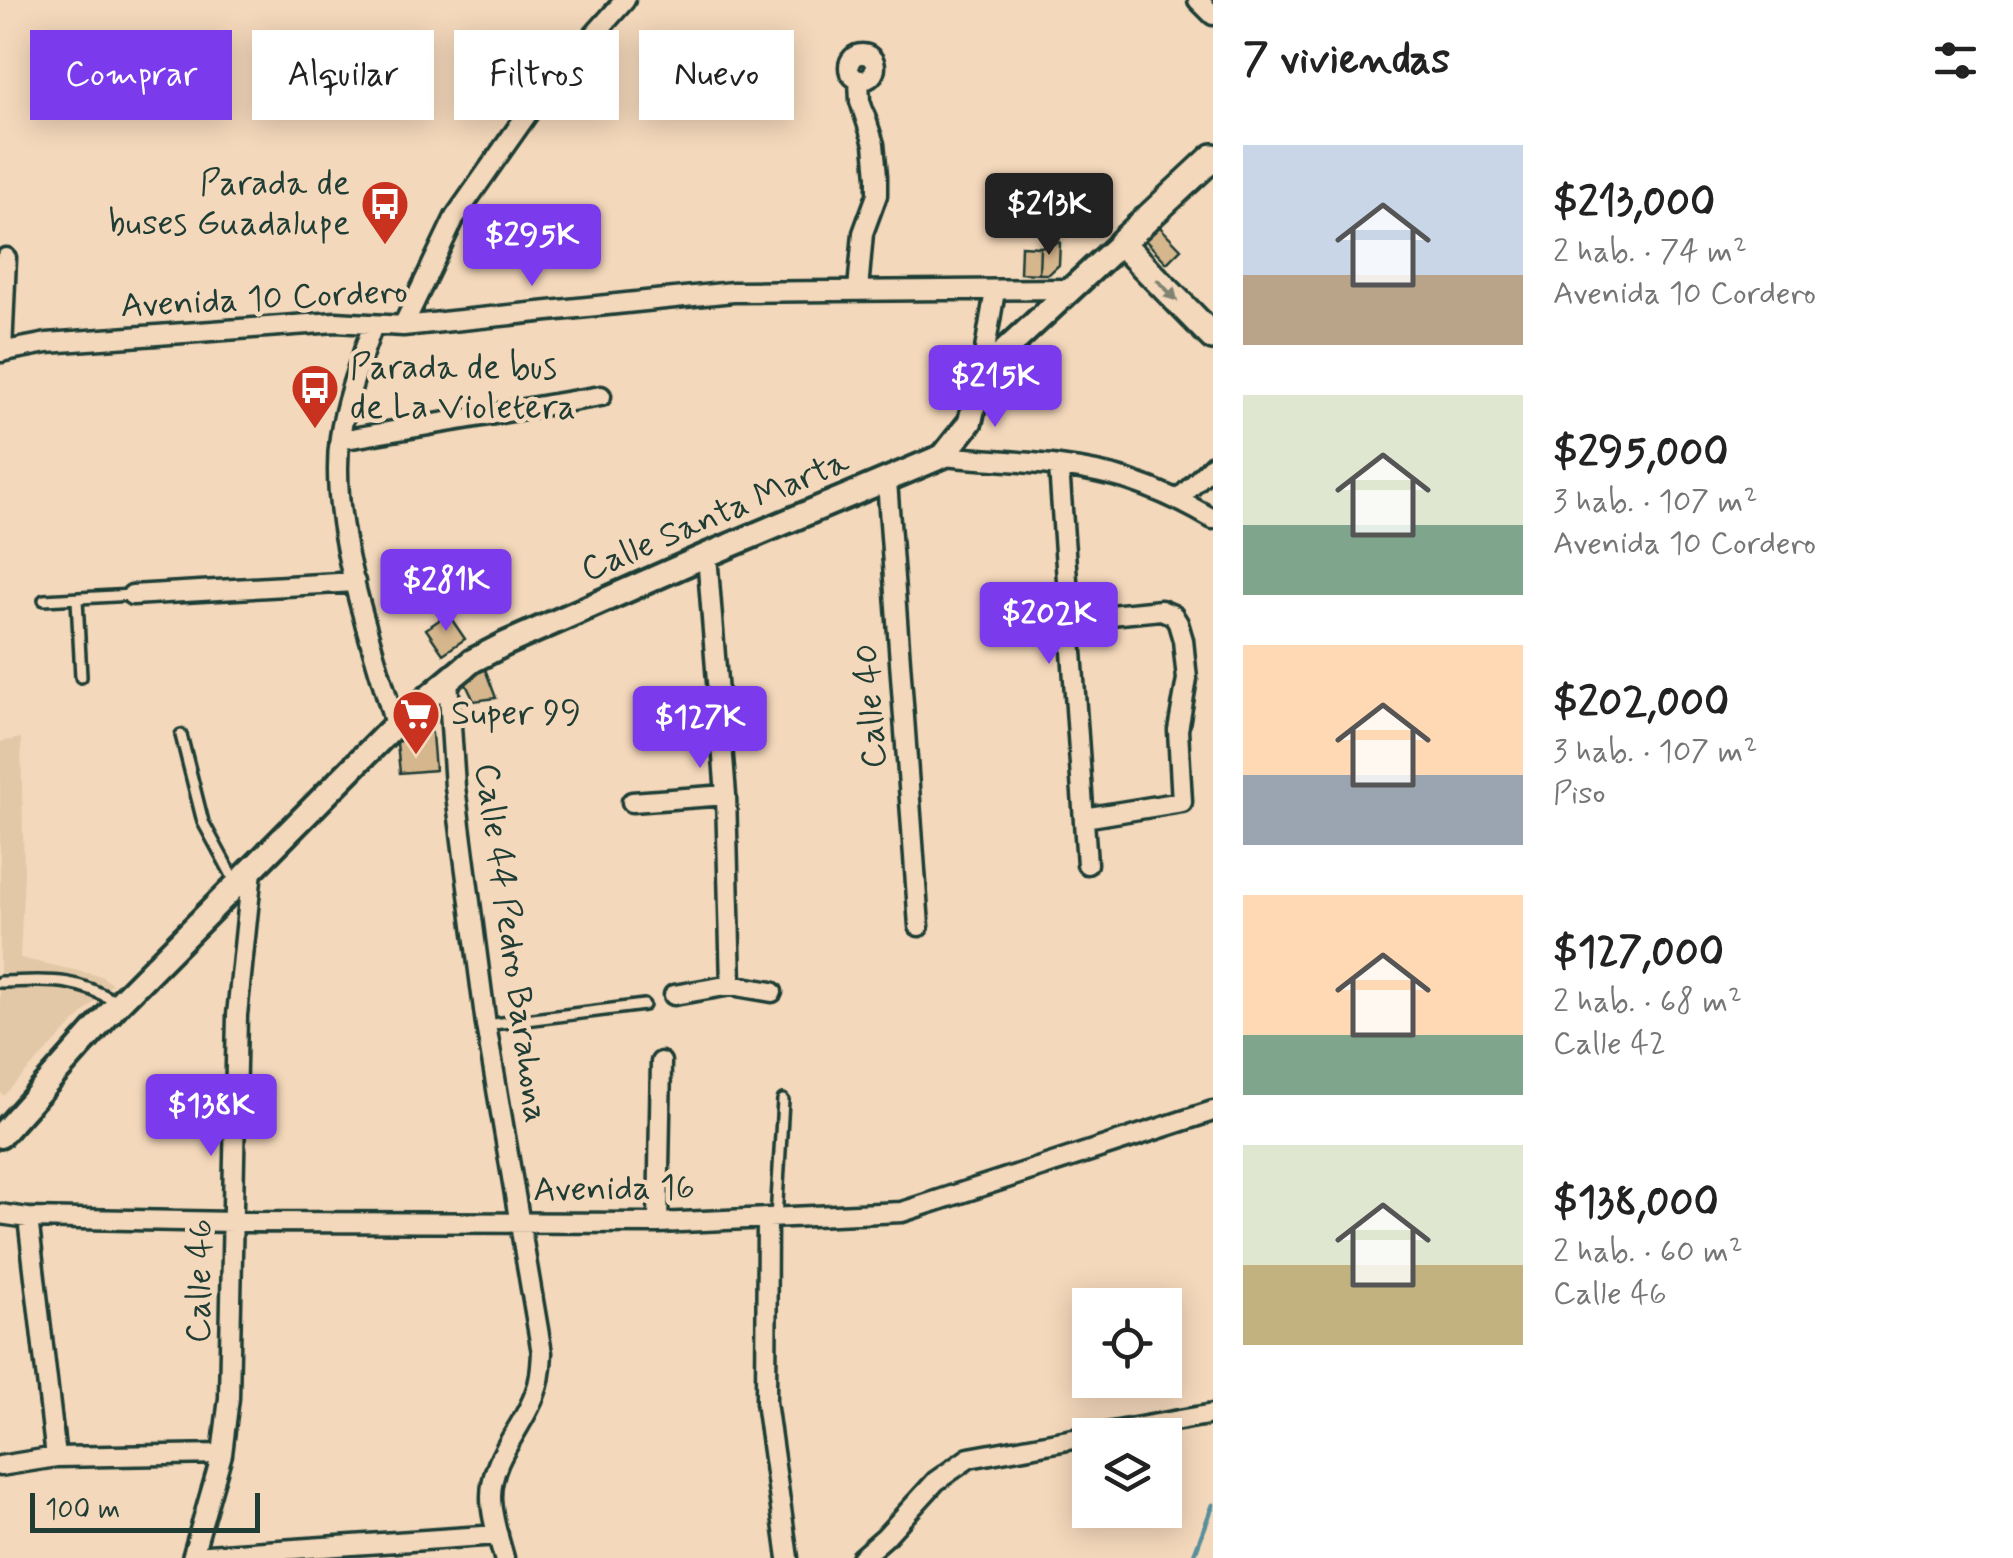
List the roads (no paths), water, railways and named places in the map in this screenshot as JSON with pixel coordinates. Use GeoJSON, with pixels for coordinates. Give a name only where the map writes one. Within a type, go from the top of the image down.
{"type":"FeatureCollection","features":[{"type":"Feature","properties":{"kind":"main road"},"geometry":{"type":"LineString","coordinates":[[1213,158],[1121,243],[1213,338]]}},
{"type":"Feature","properties":{"kind":"street"},"geometry":{"type":"LineString","coordinates":[[403,326],[456,217],[540,96],[624,0]]}},
{"type":"Feature","properties":{"kind":"street"},"geometry":{"type":"LineString","coordinates":[[1198,0],[1213,14]]}},
{"type":"Feature","properties":{"kind":"street"},"geometry":{"type":"LineString","coordinates":[[858,290],[862,233],[876,195],[877,176],[874,144],[860,102],[859,80]]}},
{"type":"Feature","properties":{"kind":"street"},"geometry":{"type":"LineString","coordinates":[[982,373],[1121,243]]}},
{"type":"Feature","properties":{"kind":"street"},"geometry":{"type":"LineString","coordinates":[[1,352],[6,258]]}},
{"type":"Feature","properties":{"kind":"street","name":"Avenida 10 Cordero"},"geometry":{"type":"LineString","coordinates":[[1,352],[46,343],[336,322],[403,326],[733,292],[1070,289]]}},
{"type":"Feature","properties":{"kind":"street"},"geometry":{"type":"LineString","coordinates":[[944,456],[970,422],[995,290]]}},
{"type":"Feature","properties":{"kind":"street"},"geometry":{"type":"LineString","coordinates":[[374,326],[352,384],[340,440],[339,490],[355,582],[396,724]]}},
{"type":"Feature","properties":{"kind":"street"},"geometry":{"type":"LineString","coordinates":[[340,440],[601,396]]}},
{"type":"Feature","properties":{"kind":"street"},"geometry":{"type":"LineString","coordinates":[[944,456],[1058,466],[1126,479],[1179,499],[1213,518]]}},
{"type":"Feature","properties":{"kind":"street","name":"Calle Santa Marta"},"geometry":{"type":"LineString","coordinates":[[0,1136],[118,1004],[396,724],[472,661],[706,555],[944,456]]}},
{"type":"Feature","properties":{"kind":"street"},"geometry":{"type":"LineString","coordinates":[[1179,499],[1213,465]]}},
{"type":"Feature","properties":{"kind":"street"},"geometry":{"type":"LineString","coordinates":[[1058,466],[1088,864]]}},
{"type":"Feature","properties":{"kind":"street","name":"Calle 40"},"geometry":{"type":"LineString","coordinates":[[887,481],[919,926]]}},
{"type":"Feature","properties":{"kind":"street"},"geometry":{"type":"LineString","coordinates":[[706,555],[726,795],[731,984]]}},
{"type":"Feature","properties":{"kind":"street"},"geometry":{"type":"LineString","coordinates":[[132,596],[355,582]]}},
{"type":"Feature","properties":{"kind":"street"},"geometry":{"type":"LineString","coordinates":[[1070,619],[1161,610],[1172,615],[1183,640],[1187,679],[1178,730],[1190,801],[1084,818]]}},
{"type":"Feature","properties":{"kind":"street","name":"Calle 44 Pedro Barahona"},"geometry":{"type":"LineString","coordinates":[[448,680],[455,787],[486,1025],[542,1353],[536,1391],[500,1458],[494,1478],[491,1497],[504,1558]]}},
{"type":"Feature","properties":{"kind":"street"},"geometry":{"type":"LineString","coordinates":[[632,802],[726,795]]}},
{"type":"Feature","properties":{"kind":"street","name":"Calle 46"},"geometry":{"type":"LineString","coordinates":[[193,1557],[222,1454],[229,1398],[237,1015],[245,878]]}},
{"type":"Feature","properties":{"kind":"street"},"geometry":{"type":"LineString","coordinates":[[674,995],[731,984],[772,992]]}},
{"type":"Feature","properties":{"kind":"street"},"geometry":{"type":"LineString","coordinates":[[658,1223],[661,1062]]}},
{"type":"Feature","properties":{"kind":"street","name":"Avenida 16"},"geometry":{"type":"LineString","coordinates":[[0,1214],[28,1218],[234,1222],[658,1223],[902,1212],[1213,1111]]}},
{"type":"Feature","properties":{"kind":"street"},"geometry":{"type":"LineString","coordinates":[[28,1218],[56,1457]]}},
{"type":"Feature","properties":{"kind":"street"},"geometry":{"type":"LineString","coordinates":[[772,1219],[766,1402],[788,1558]]}},
{"type":"Feature","properties":{"kind":"street"},"geometry":{"type":"LineString","coordinates":[[1182,1420],[1213,1414]]}},
{"type":"Feature","properties":{"kind":"street"},"geometry":{"type":"LineString","coordinates":[[861,1558],[936,1481],[969,1458],[1072,1440]]}},
{"type":"Feature","properties":{"kind":"street"},"geometry":{"type":"LineString","coordinates":[[0,1466],[56,1457],[222,1454]]}},
{"type":"Feature","properties":{"kind":"street"},"geometry":{"type":"LineString","coordinates":[[193,1557],[498,1536]]}},
{"type":"Feature","properties":{"kind":"lane"},"geometry":{"type":"LineString","coordinates":[[44,600],[132,596]]}},
{"type":"Feature","properties":{"kind":"lane"},"geometry":{"type":"LineString","coordinates":[[77,599],[81,677]]}},
{"type":"Feature","properties":{"kind":"lane"},"geometry":{"type":"LineString","coordinates":[[181,735],[203,822],[245,878]]}},
{"type":"Feature","properties":{"kind":"lane"},"geometry":{"type":"LineString","coordinates":[[0,982],[71,982],[92,988],[118,1004]]}},
{"type":"Feature","properties":{"kind":"lane"},"geometry":{"type":"LineString","coordinates":[[486,1025],[644,1006]]}},
{"type":"Feature","properties":{"kind":"lane"},"geometry":{"type":"LineString","coordinates":[[772,1219],[783,1100]]}},
{"type":"Feature","properties":{"kind":"waterway"},"geometry":{"type":"LineString","coordinates":[[1193,1558],[1213,1505]]}},
{"type":"Feature","properties":{"kind":"place","name":"Parada de buses Guadalupe"},"geometry":{"type":"Point","coordinates":[385,246]}},
{"type":"Feature","properties":{"kind":"place","name":"Parada de bus de La Violetera"},"geometry":{"type":"Point","coordinates":[315,430]}},
{"type":"Feature","properties":{"kind":"place","name":"Super 99"},"geometry":{"type":"Point","coordinates":[416,756]}}]}
